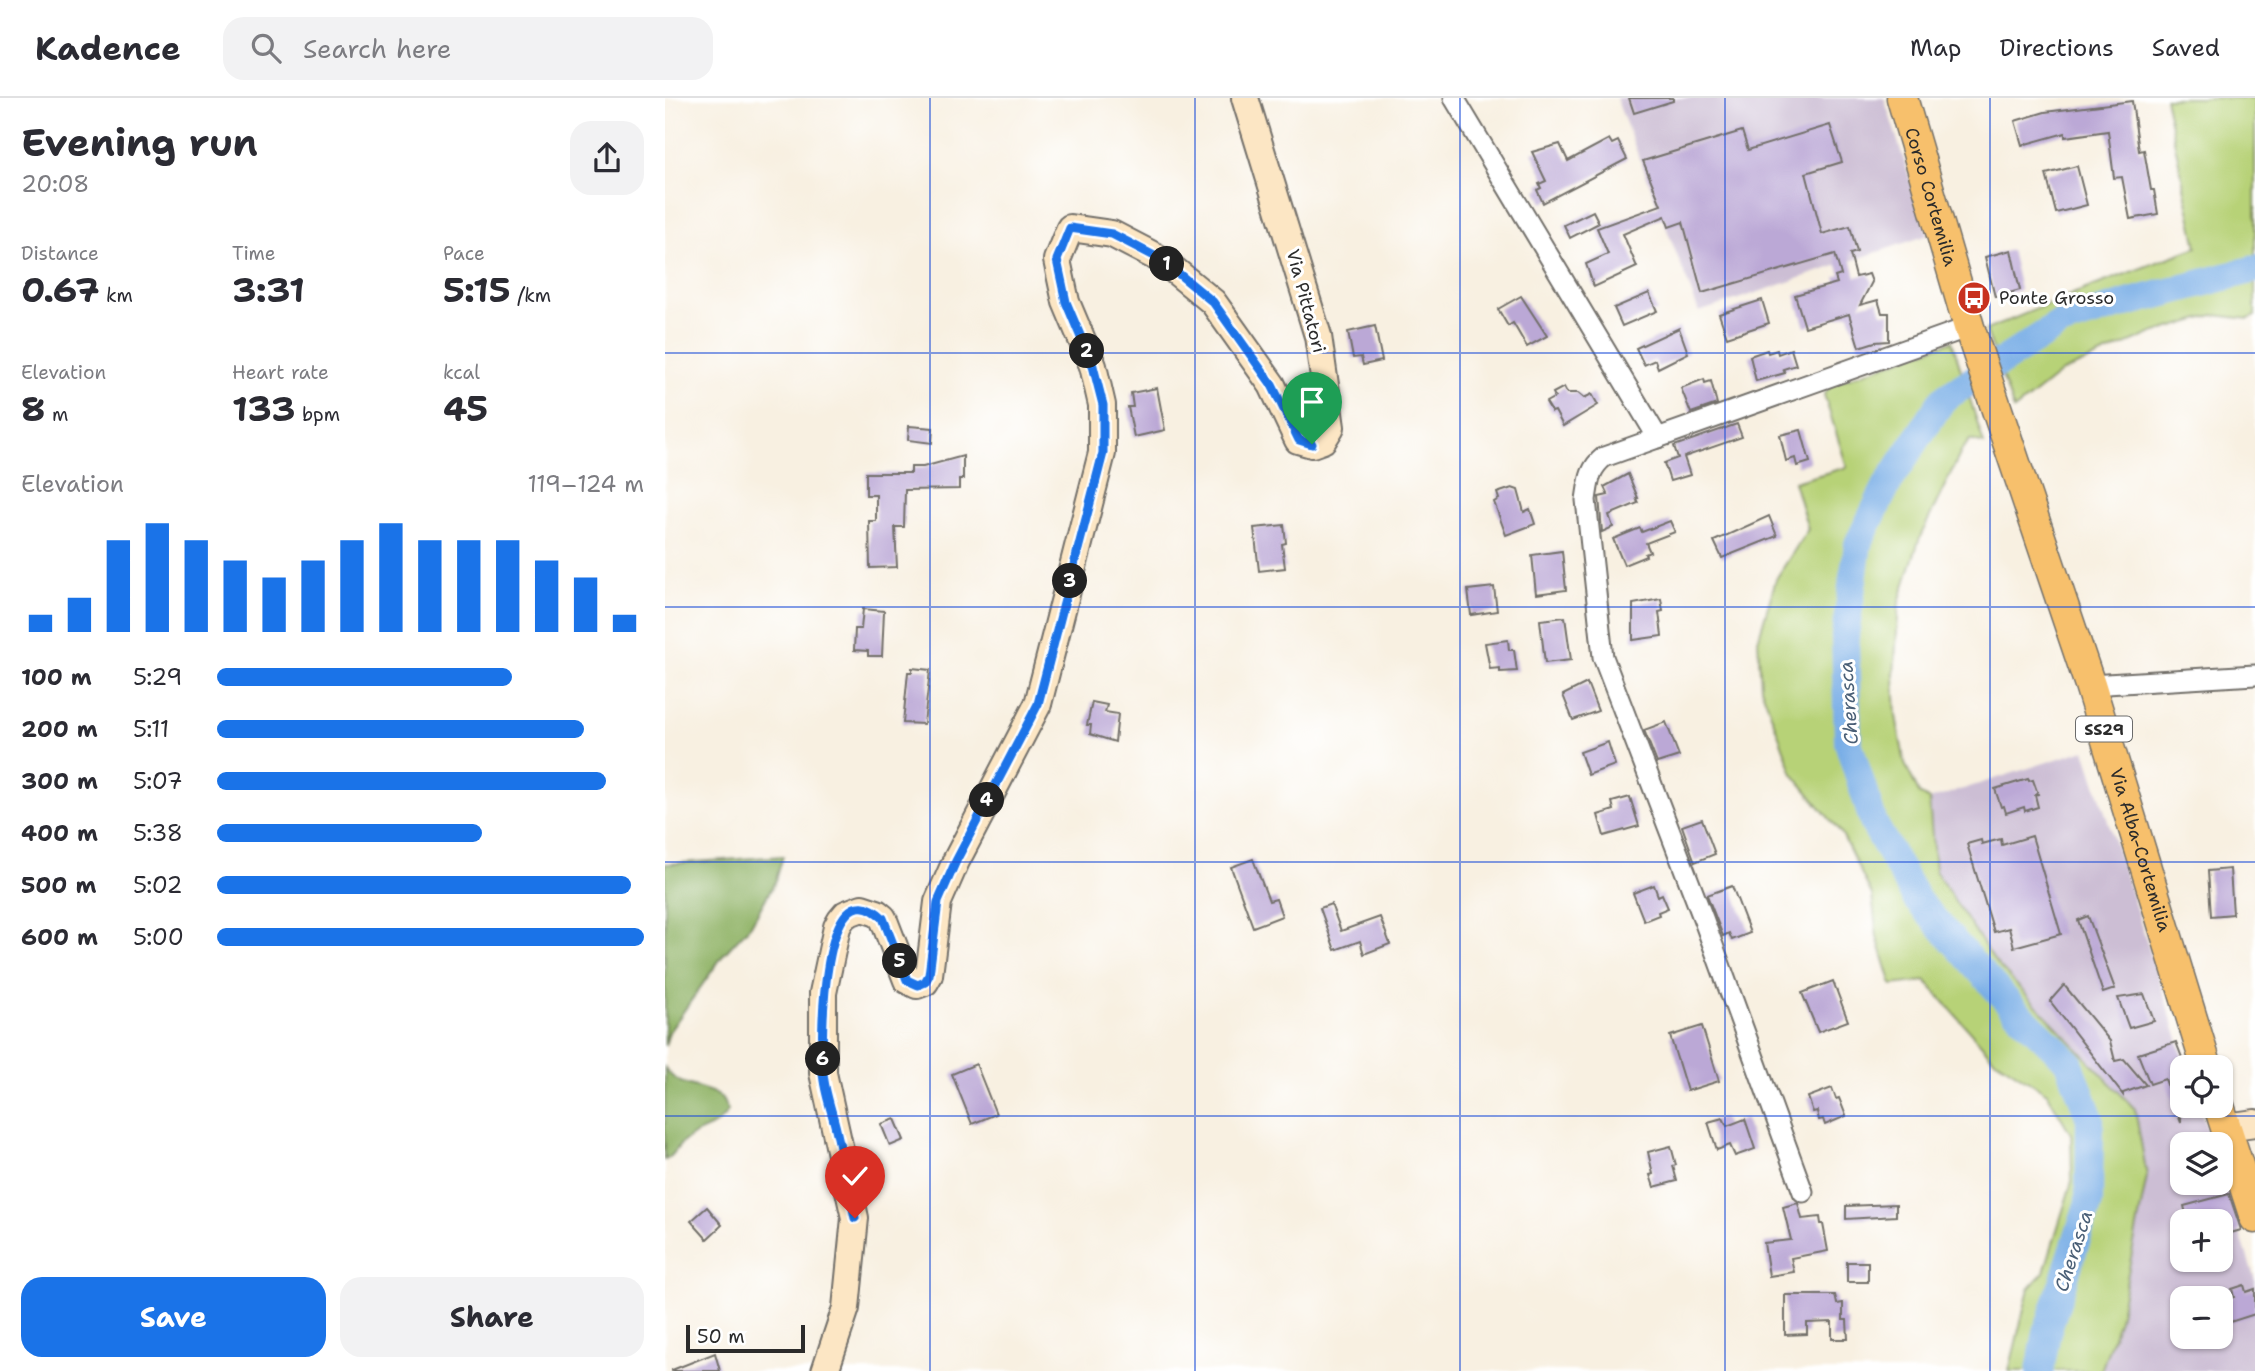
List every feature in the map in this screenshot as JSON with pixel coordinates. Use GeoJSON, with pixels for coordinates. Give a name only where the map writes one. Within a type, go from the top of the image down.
{"type":"FeatureCollection","features":[{"type":"Feature","properties":{"kind":"main road","name":"Corso Cortemilia"},"geometry":{"type":"LineString","coordinates":[[1902,98],[1971,331]]}},
{"type":"Feature","properties":{"kind":"main road","name":"Via Alba-Cortemilia"},"geometry":{"type":"LineString","coordinates":[[1971,331],[2090,685],[2203,1055]]}},
{"type":"Feature","properties":{"kind":"main road"},"geometry":{"type":"LineString","coordinates":[[2223,1118],[2255,1219]]}},
{"type":"Feature","properties":{"kind":"street","name":"Via Pittatori"},"geometry":{"type":"LineString","coordinates":[[825,1371],[846,1308],[855,1218],[823,1073],[823,993],[837,927],[846,914],[854,910],[862,908],[877,913],[883,918],[907,980],[918,985],[925,982],[929,975],[938,902],[956,861],[1038,704],[1103,453],[1103,405],[1100,392],[1093,366],[1066,302],[1057,260],[1070,228],[1112,234],[1162,260],[1213,302],[1272,385],[1299,440],[1312,444],[1323,440],[1331,427],[1312,312],[1245,98]]}},
{"type":"Feature","properties":{"kind":"street"},"geometry":{"type":"LineString","coordinates":[[1454,98],[1658,439]]}},
{"type":"Feature","properties":{"kind":"street"},"geometry":{"type":"LineString","coordinates":[[1803,1192],[1603,657],[1586,500],[1589,479],[1595,464],[1604,457],[1971,331]]}},
{"type":"Feature","properties":{"kind":"street"},"geometry":{"type":"LineString","coordinates":[[2090,685],[2255,675]]}},
{"type":"Feature","properties":{"kind":"street"},"geometry":{"type":"LineString","coordinates":[[2231,1118],[2255,1123]]}},
{"type":"Feature","properties":{"kind":"shaded area"},"geometry":{"type":"Polygon","coordinates":[[[1616,98],[1884,98],[1928,235],[1699,312],[1616,98]]]}},
{"type":"Feature","properties":{"kind":"shaded area"},"geometry":{"type":"Polygon","coordinates":[[[2085,750],[2183,1055],[2170,1055],[2170,1118],[2203,1118],[2208,1132],[2170,1132],[2170,1195],[2228,1195],[2232,1209],[2170,1209],[2170,1272],[2233,1272],[2233,1211],[2255,1280],[2255,1371],[2101,1371],[2119,1319],[2135,1109],[1995,963],[1934,870],[1929,831],[1929,800],[2085,750]]]}},
{"type":"Feature","properties":{"kind":"green space"},"geometry":{"type":"Polygon","coordinates":[[[2165,98],[2255,98],[2255,316],[2249,319],[2214,315],[2153,333],[2062,372],[2014,410],[1986,330],[2197,247],[2165,98]]]}},
{"type":"Feature","properties":{"kind":"green space"},"geometry":{"type":"Polygon","coordinates":[[[1952,341],[1984,444],[1970,440],[1962,450],[1920,537],[1899,602],[1894,675],[1896,716],[1905,764],[1919,793],[1929,800],[1935,871],[1996,963],[2135,1109],[2147,1176],[2119,1319],[2101,1371],[2009,1371],[2029,1288],[2044,1272],[2072,1181],[2071,1134],[2047,1093],[1993,1058],[1926,981],[1892,985],[1877,937],[1872,895],[1842,834],[1793,774],[1761,687],[1758,640],[1776,579],[1808,529],[1794,482],[1847,467],[1824,395],[1832,384],[1952,341]]]}},
{"type":"Feature","properties":{"kind":"green space"},"geometry":{"type":"Polygon","coordinates":[[[783,856],[776,880],[751,925],[724,954],[669,1032],[665,1046],[665,864],[783,856]]]}},
{"type":"Feature","properties":{"kind":"green space"},"geometry":{"type":"Polygon","coordinates":[[[665,1068],[677,1080],[719,1096],[728,1111],[717,1123],[681,1144],[665,1160],[665,1068]]]}},
{"type":"Feature","properties":{"kind":"building"},"geometry":{"type":"Polygon","coordinates":[[[1629,98],[1673,98],[1673,101],[1634,113],[1629,98]]]}},
{"type":"Feature","properties":{"kind":"building"},"geometry":{"type":"Polygon","coordinates":[[[2132,101],[2139,151],[2144,150],[2158,214],[2130,219],[2122,177],[2114,178],[2108,131],[2065,137],[2065,133],[2022,145],[2015,121],[2045,112],[2132,101]]]}},
{"type":"Feature","properties":{"kind":"building"},"geometry":{"type":"Polygon","coordinates":[[[1830,125],[1842,162],[1806,173],[1822,234],[1850,226],[1857,252],[1850,254],[1856,277],[1869,274],[1872,282],[1860,305],[1878,300],[1882,313],[1889,313],[1889,341],[1859,347],[1849,314],[1805,327],[1795,295],[1837,283],[1835,277],[1841,275],[1835,254],[1702,293],[1683,222],[1669,227],[1665,216],[1623,234],[1637,267],[1594,287],[1586,264],[1608,254],[1597,228],[1661,205],[1643,161],[1742,131],[1748,150],[1830,125]]]}},
{"type":"Feature","properties":{"kind":"building"},"geometry":{"type":"Polygon","coordinates":[[[1609,139],[1612,144],[1618,141],[1627,159],[1543,203],[1537,190],[1541,188],[1539,184],[1546,181],[1532,152],[1560,144],[1568,161],[1609,139]]]}},
{"type":"Feature","properties":{"kind":"building"},"geometry":{"type":"Polygon","coordinates":[[[2077,166],[2087,205],[2056,213],[2046,174],[2077,166]]]}},
{"type":"Feature","properties":{"kind":"building"},"geometry":{"type":"Polygon","coordinates":[[[1593,211],[1599,223],[1570,238],[1564,225],[1593,211]]]}},
{"type":"Feature","properties":{"kind":"building"},"geometry":{"type":"Polygon","coordinates":[[[2011,250],[2020,290],[1995,297],[1985,257],[2011,250]]]}},
{"type":"Feature","properties":{"kind":"building"},"geometry":{"type":"Polygon","coordinates":[[[1649,293],[1657,311],[1622,326],[1614,308],[1649,293]]]}},
{"type":"Feature","properties":{"kind":"building"},"geometry":{"type":"Polygon","coordinates":[[[1521,296],[1547,336],[1527,347],[1513,323],[1508,326],[1498,309],[1521,296]]]}},
{"type":"Feature","properties":{"kind":"building"},"geometry":{"type":"Polygon","coordinates":[[[1762,300],[1769,323],[1727,337],[1719,314],[1762,300]]]}},
{"type":"Feature","properties":{"kind":"building"},"geometry":{"type":"Polygon","coordinates":[[[1375,326],[1382,361],[1363,365],[1361,357],[1353,358],[1348,332],[1375,326]]]}},
{"type":"Feature","properties":{"kind":"building"},"geometry":{"type":"Polygon","coordinates":[[[1679,328],[1688,353],[1658,368],[1655,360],[1644,365],[1636,348],[1679,328]]]}},
{"type":"Feature","properties":{"kind":"building"},"geometry":{"type":"Polygon","coordinates":[[[1791,349],[1796,365],[1783,369],[1785,373],[1756,381],[1750,356],[1767,350],[1768,353],[1777,350],[1778,354],[1791,349]]]}},
{"type":"Feature","properties":{"kind":"building"},"geometry":{"type":"Polygon","coordinates":[[[1704,379],[1705,383],[1711,381],[1717,404],[1691,413],[1681,388],[1704,379]]]}},
{"type":"Feature","properties":{"kind":"building"},"geometry":{"type":"Polygon","coordinates":[[[1564,387],[1567,393],[1578,393],[1584,398],[1592,394],[1598,405],[1563,426],[1555,411],[1552,412],[1546,402],[1555,397],[1553,393],[1564,387]]]}},
{"type":"Feature","properties":{"kind":"building"},"geometry":{"type":"Polygon","coordinates":[[[1157,388],[1165,430],[1134,437],[1128,407],[1133,407],[1131,393],[1157,388]]]}},
{"type":"Feature","properties":{"kind":"building"},"geometry":{"type":"Polygon","coordinates":[[[1737,424],[1742,437],[1684,457],[1690,475],[1670,481],[1664,463],[1678,458],[1674,446],[1737,424]]]}},
{"type":"Feature","properties":{"kind":"building"},"geometry":{"type":"Polygon","coordinates":[[[909,426],[933,428],[932,443],[908,440],[909,426]]]}},
{"type":"Feature","properties":{"kind":"building"},"geometry":{"type":"Polygon","coordinates":[[[1801,430],[1810,462],[1797,466],[1795,458],[1786,461],[1780,435],[1801,430]]]}},
{"type":"Feature","properties":{"kind":"building"},"geometry":{"type":"Polygon","coordinates":[[[963,456],[963,479],[959,479],[959,489],[905,490],[904,527],[895,527],[897,567],[870,568],[869,521],[876,521],[876,495],[866,495],[866,473],[911,473],[911,467],[923,467],[963,456]]]}},
{"type":"Feature","properties":{"kind":"building"},"geometry":{"type":"Polygon","coordinates":[[[1628,474],[1638,503],[1609,515],[1613,527],[1602,532],[1599,497],[1608,495],[1604,487],[1628,474]]]}},
{"type":"Feature","properties":{"kind":"building"},"geometry":{"type":"Polygon","coordinates":[[[1512,488],[1518,490],[1524,512],[1530,509],[1535,524],[1506,535],[1494,502],[1499,499],[1497,493],[1512,488]]]}},
{"type":"Feature","properties":{"kind":"building"},"geometry":{"type":"Polygon","coordinates":[[[1769,516],[1777,536],[1722,558],[1714,541],[1769,516]]]}},
{"type":"Feature","properties":{"kind":"building"},"geometry":{"type":"Polygon","coordinates":[[[1670,521],[1675,532],[1646,543],[1650,552],[1645,554],[1646,556],[1624,565],[1613,539],[1640,528],[1642,532],[1670,521]]]}},
{"type":"Feature","properties":{"kind":"building"},"geometry":{"type":"Polygon","coordinates":[[[1284,525],[1286,543],[1282,544],[1285,568],[1259,571],[1254,528],[1284,525]]]}},
{"type":"Feature","properties":{"kind":"building"},"geometry":{"type":"Polygon","coordinates":[[[1562,551],[1566,590],[1536,594],[1532,555],[1562,551]]]}},
{"type":"Feature","properties":{"kind":"building"},"geometry":{"type":"Polygon","coordinates":[[[1494,587],[1497,611],[1471,615],[1468,590],[1494,587]]]}},
{"type":"Feature","properties":{"kind":"building"},"geometry":{"type":"Polygon","coordinates":[[[1661,599],[1663,611],[1659,612],[1662,636],[1633,640],[1633,604],[1661,599]]]}},
{"type":"Feature","properties":{"kind":"building"},"geometry":{"type":"Polygon","coordinates":[[[863,609],[884,611],[882,656],[868,656],[868,651],[854,650],[855,629],[861,629],[863,609]]]}},
{"type":"Feature","properties":{"kind":"building"},"geometry":{"type":"Polygon","coordinates":[[[1565,617],[1571,660],[1545,663],[1540,620],[1565,617]]]}},
{"type":"Feature","properties":{"kind":"building"},"geometry":{"type":"Polygon","coordinates":[[[1508,640],[1509,650],[1514,650],[1517,671],[1500,672],[1500,668],[1490,669],[1485,643],[1508,640]]]}},
{"type":"Feature","properties":{"kind":"building"},"geometry":{"type":"Polygon","coordinates":[[[912,668],[930,670],[924,724],[903,723],[908,672],[912,672],[912,668]]]}},
{"type":"Feature","properties":{"kind":"building"},"geometry":{"type":"Polygon","coordinates":[[[1587,683],[1598,711],[1573,720],[1563,695],[1587,683]]]}},
{"type":"Feature","properties":{"kind":"building"},"geometry":{"type":"Polygon","coordinates":[[[1092,702],[1107,705],[1105,712],[1118,714],[1115,742],[1090,734],[1091,725],[1087,725],[1092,702]]]}},
{"type":"Feature","properties":{"kind":"building"},"geometry":{"type":"Polygon","coordinates":[[[1666,722],[1679,756],[1657,763],[1644,730],[1666,722]]]}},
{"type":"Feature","properties":{"kind":"building"},"geometry":{"type":"Polygon","coordinates":[[[1608,742],[1615,765],[1588,775],[1580,752],[1608,742]]]}},
{"type":"Feature","properties":{"kind":"building"},"geometry":{"type":"Polygon","coordinates":[[[2028,779],[2033,780],[2038,794],[2035,795],[2038,807],[2025,811],[2024,807],[2006,813],[1995,789],[2028,779]]]}},
{"type":"Feature","properties":{"kind":"building"},"geometry":{"type":"Polygon","coordinates":[[[1630,797],[1639,826],[1604,836],[1598,815],[1614,810],[1612,802],[1630,797]]]}},
{"type":"Feature","properties":{"kind":"building"},"geometry":{"type":"Polygon","coordinates":[[[1702,819],[1715,854],[1695,862],[1682,826],[1702,819]]]}},
{"type":"Feature","properties":{"kind":"building"},"geometry":{"type":"Polygon","coordinates":[[[2032,836],[2061,934],[2014,947],[2009,928],[1994,932],[1967,844],[1981,840],[1982,844],[2001,839],[2002,845],[2032,836]]]}},
{"type":"Feature","properties":{"kind":"building"},"geometry":{"type":"Polygon","coordinates":[[[1253,859],[1269,901],[1276,899],[1282,916],[1253,927],[1231,867],[1253,859]]]}},
{"type":"Feature","properties":{"kind":"building"},"geometry":{"type":"Polygon","coordinates":[[[2230,869],[2233,914],[2211,916],[2208,871],[2230,869]]]}},
{"type":"Feature","properties":{"kind":"building"},"geometry":{"type":"Polygon","coordinates":[[[1654,885],[1658,896],[1662,894],[1668,908],[1644,921],[1633,893],[1654,885]]]}},
{"type":"Feature","properties":{"kind":"building"},"geometry":{"type":"Polygon","coordinates":[[[1732,886],[1750,933],[1732,940],[1729,933],[1723,936],[1707,895],[1732,886]]]}},
{"type":"Feature","properties":{"kind":"building"},"geometry":{"type":"Polygon","coordinates":[[[1331,904],[1341,931],[1380,917],[1390,944],[1364,954],[1360,941],[1335,950],[1320,908],[1331,904]]]}},
{"type":"Feature","properties":{"kind":"building"},"geometry":{"type":"Polygon","coordinates":[[[2088,916],[2115,989],[2103,993],[2078,920],[2088,916]]]}},
{"type":"Feature","properties":{"kind":"building"},"geometry":{"type":"Polygon","coordinates":[[[1833,981],[1848,1021],[1818,1032],[1802,993],[1833,981]]]}},
{"type":"Feature","properties":{"kind":"building"},"geometry":{"type":"Polygon","coordinates":[[[2064,985],[2110,1041],[2115,1061],[2124,1059],[2146,1085],[2123,1095],[2050,1001],[2064,985]]]}},
{"type":"Feature","properties":{"kind":"building"},"geometry":{"type":"Polygon","coordinates":[[[2144,994],[2154,1021],[2129,1028],[2118,998],[2144,994]]]}},
{"type":"Feature","properties":{"kind":"building"},"geometry":{"type":"Polygon","coordinates":[[[1702,1026],[1719,1081],[1687,1091],[1670,1036],[1702,1026]]]}},
{"type":"Feature","properties":{"kind":"building"},"geometry":{"type":"Polygon","coordinates":[[[2176,1042],[2181,1055],[2170,1055],[2170,1093],[2165,1079],[2150,1084],[2138,1054],[2176,1042]]]}},
{"type":"Feature","properties":{"kind":"building"},"geometry":{"type":"Polygon","coordinates":[[[976,1064],[996,1114],[972,1124],[952,1074],[976,1064]]]}},
{"type":"Feature","properties":{"kind":"building"},"geometry":{"type":"Polygon","coordinates":[[[1832,1088],[1846,1116],[1825,1125],[1823,1119],[1819,1120],[1817,1111],[1813,1112],[1808,1097],[1832,1088]]]}},
{"type":"Feature","properties":{"kind":"building"},"geometry":{"type":"Polygon","coordinates":[[[1723,1118],[1727,1126],[1745,1119],[1755,1149],[1735,1156],[1730,1145],[1717,1150],[1708,1122],[1723,1118]]]}},
{"type":"Feature","properties":{"kind":"building"},"geometry":{"type":"Polygon","coordinates":[[[895,1119],[904,1140],[890,1146],[881,1124],[895,1119]]]}},
{"type":"Feature","properties":{"kind":"building"},"geometry":{"type":"Polygon","coordinates":[[[1671,1146],[1677,1181],[1654,1187],[1648,1152],[1671,1146]]]}},
{"type":"Feature","properties":{"kind":"building"},"geometry":{"type":"Polygon","coordinates":[[[2229,1195],[2241,1230],[2233,1232],[2233,1209],[2185,1209],[2184,1206],[2229,1195]]]}},
{"type":"Feature","properties":{"kind":"building"},"geometry":{"type":"Polygon","coordinates":[[[1798,1203],[1802,1219],[1820,1217],[1828,1251],[1791,1258],[1794,1272],[1769,1276],[1764,1243],[1791,1240],[1783,1207],[1798,1203]]]}},
{"type":"Feature","properties":{"kind":"building"},"geometry":{"type":"Polygon","coordinates":[[[1896,1204],[1896,1216],[1846,1219],[1846,1206],[1896,1204]]]}},
{"type":"Feature","properties":{"kind":"building"},"geometry":{"type":"Polygon","coordinates":[[[707,1207],[722,1225],[707,1239],[691,1221],[707,1207]]]}},
{"type":"Feature","properties":{"kind":"building"},"geometry":{"type":"Polygon","coordinates":[[[1847,1262],[1868,1262],[1868,1282],[1847,1282],[1847,1262]]]}},
{"type":"Feature","properties":{"kind":"building"},"geometry":{"type":"Polygon","coordinates":[[[2244,1285],[2246,1292],[2255,1289],[2255,1314],[2233,1321],[2233,1289],[2244,1285]]]}},
{"type":"Feature","properties":{"kind":"building"},"geometry":{"type":"Polygon","coordinates":[[[1785,1295],[1835,1295],[1837,1304],[1843,1303],[1843,1320],[1847,1320],[1848,1339],[1832,1339],[1832,1322],[1807,1323],[1807,1334],[1785,1335],[1785,1295]]]}},
{"type":"Feature","properties":{"kind":"building"},"geometry":{"type":"Polygon","coordinates":[[[715,1353],[720,1371],[672,1371],[672,1370],[715,1353]]]}},
{"type":"Feature","properties":{"kind":"waterway","name":"Cherasca"},"geometry":{"type":"LineString","coordinates":[[2040,1371],[2047,1332],[2089,1202],[2090,1119],[2069,1062],[2015,1010],[1917,900],[1874,824],[1848,742],[1845,636],[1858,544],[1887,485],[1943,399],[2060,324],[2255,269]]}},
{"type":"Feature","properties":{"kind":"place","name":"Ponte Grosso"},"geometry":{"type":"Point","coordinates":[1974,298]}},
{"type":"Feature","properties":{"kind":"route"},"geometry":{"type":"LineString","coordinates":[[855,1218],[823,1073],[823,993],[837,927],[846,914],[854,910],[870,909],[877,913],[883,918],[907,980],[913,985],[922,985],[928,979],[938,902],[956,861],[1038,704],[1103,453],[1103,405],[1093,366],[1066,302],[1057,260],[1070,228],[1112,234],[1162,260],[1213,302],[1272,385],[1299,440],[1312,444]]}}]}
